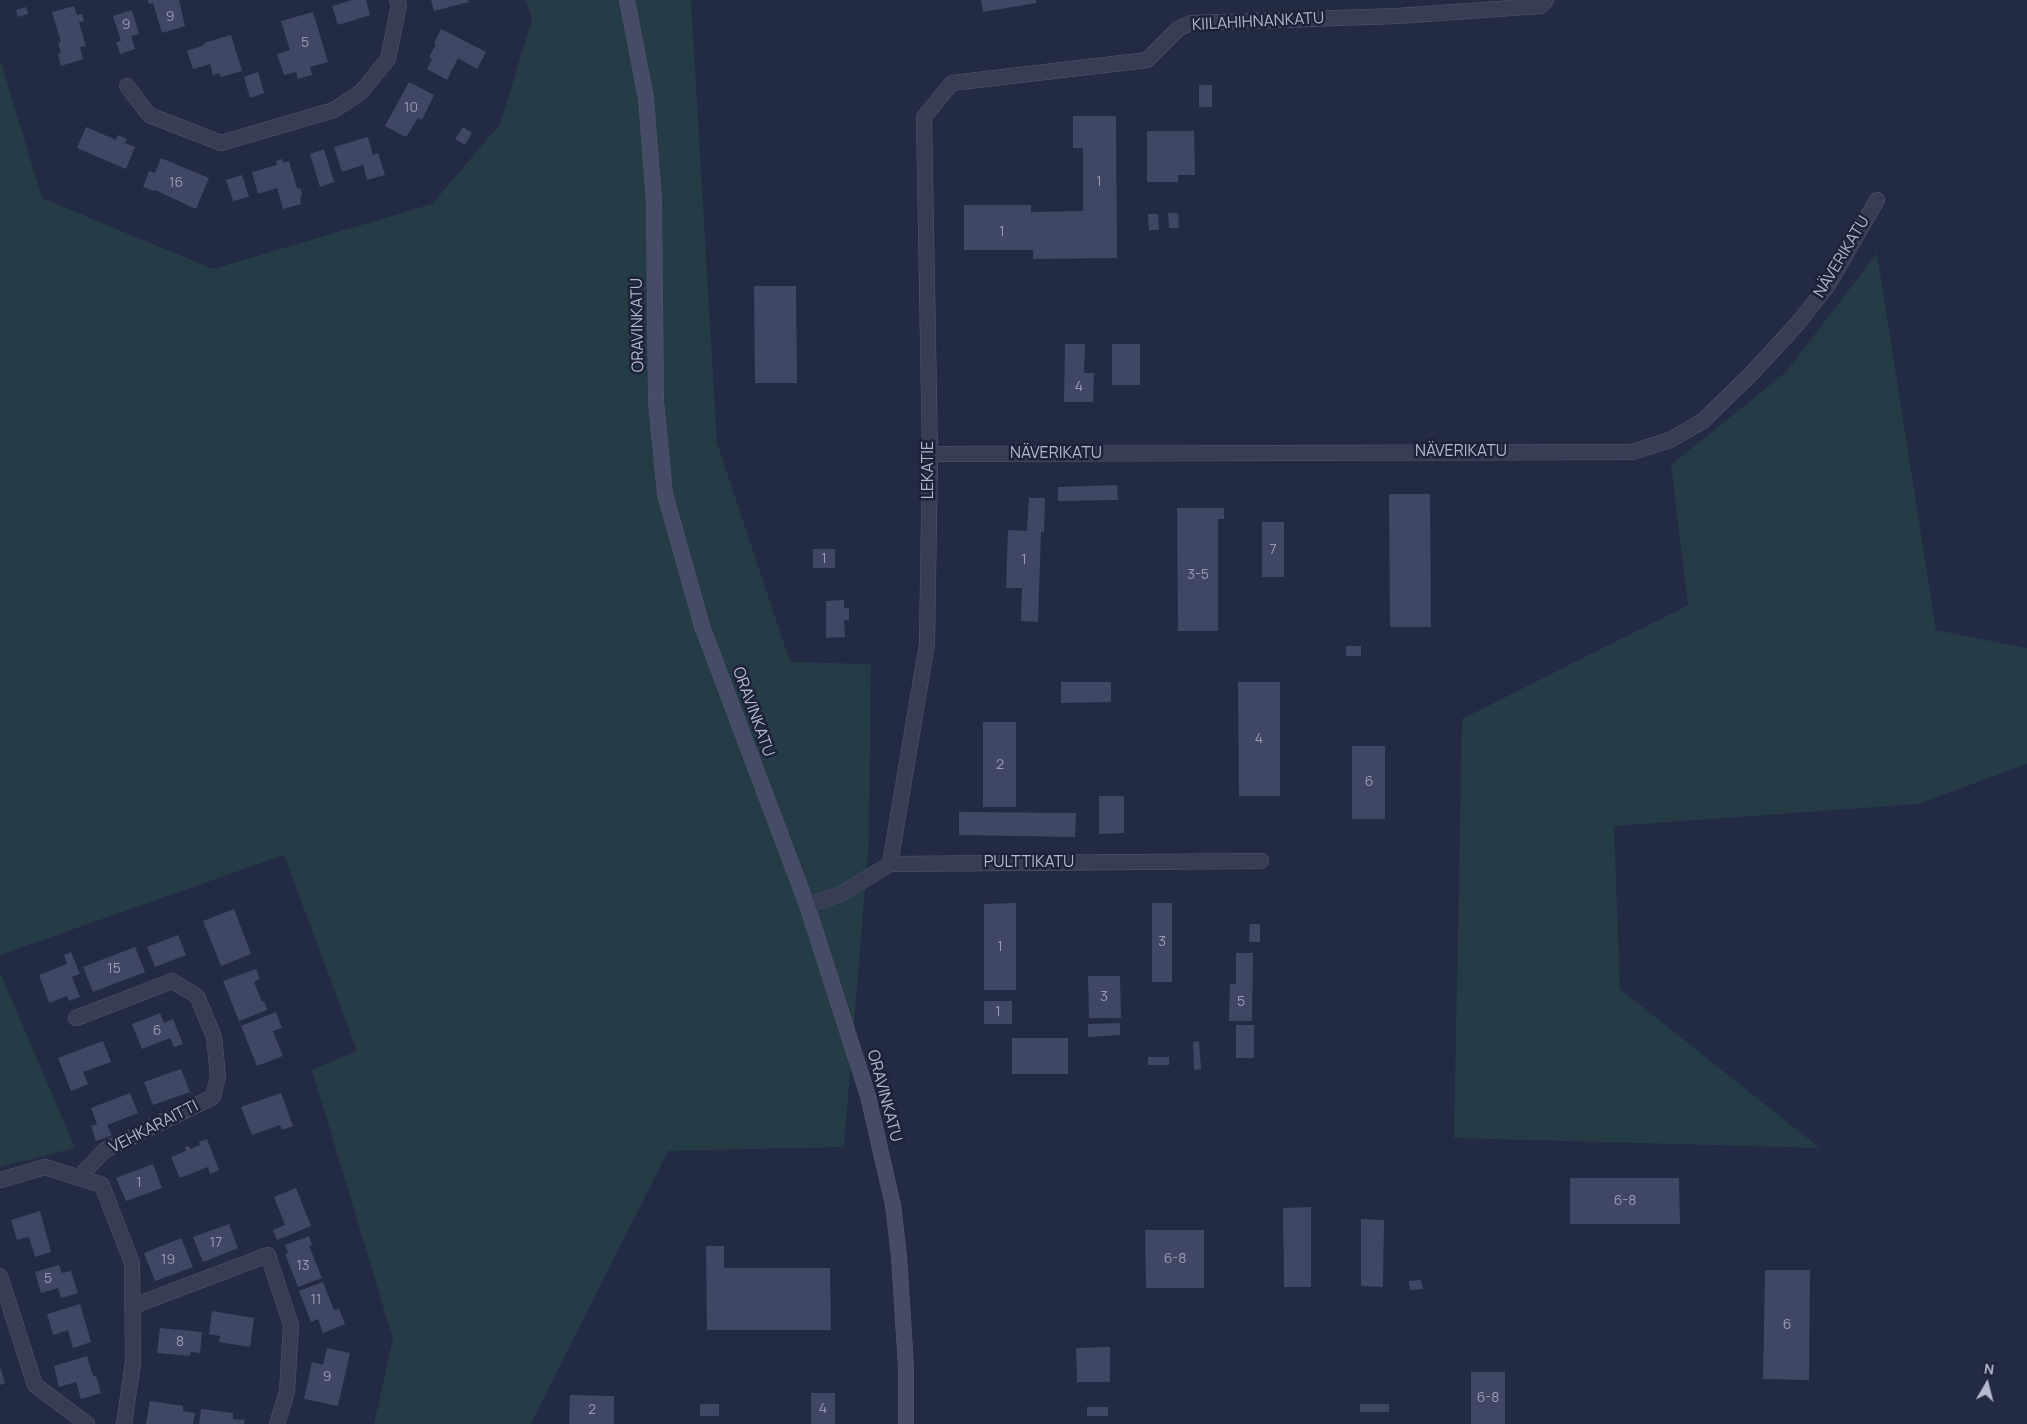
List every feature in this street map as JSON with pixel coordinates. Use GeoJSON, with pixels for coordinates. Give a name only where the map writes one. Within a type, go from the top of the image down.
{"type":"FeatureCollection","features":[{"type":"Feature","properties":{"kind":"street"},"geometry":{"type":"LineString","coordinates":[[127,86],[149,115],[221,143],[334,110],[361,92],[388,59],[399,6],[397,0]]}},
{"type":"Feature","properties":{"kind":"street","name":"ORAVINKATU"},"geometry":{"type":"LineString","coordinates":[[627,0],[648,117],[654,201],[656,402],[665,494],[702,626],[806,905],[868,1096],[893,1205],[899,1256],[905,1358],[906,1424]]}},
{"type":"Feature","properties":{"kind":"street","name":"KIILAHIHNANKATU"},"geometry":{"type":"LineString","coordinates":[[952,83],[1147,60],[1178,29],[1191,23],[1397,16],[1540,6],[1546,0]]}},
{"type":"Feature","properties":{"kind":"street","name":"LEKATIE"},"geometry":{"type":"LineString","coordinates":[[890,864],[927,644],[930,454],[924,117],[952,83]]}},
{"type":"Feature","properties":{"kind":"street","name":"NÄVERIKATU"},"geometry":{"type":"LineString","coordinates":[[930,454],[1632,452],[1670,440],[1703,421],[1753,372],[1798,323],[1828,285],[1877,200]]}},
{"type":"Feature","properties":{"kind":"street","name":"PULTTIKATU"},"geometry":{"type":"LineString","coordinates":[[890,864],[1261,861]]}},
{"type":"Feature","properties":{"kind":"street"},"geometry":{"type":"LineString","coordinates":[[806,905],[841,894],[890,864]]}},
{"type":"Feature","properties":{"kind":"street","name":"VEHKARAITTI"},"geometry":{"type":"LineString","coordinates":[[76,1018],[172,981],[197,996],[214,1037],[218,1076],[212,1097],[105,1150],[78,1178]]}},
{"type":"Feature","properties":{"kind":"street"},"geometry":{"type":"LineString","coordinates":[[0,1180],[45,1167],[102,1185],[132,1263],[134,1363],[124,1424]]}},
{"type":"Feature","properties":{"kind":"street"},"geometry":{"type":"LineString","coordinates":[[132,1306],[268,1255],[291,1325],[287,1392],[277,1424]]}},
{"type":"Feature","properties":{"kind":"street"},"geometry":{"type":"LineString","coordinates":[[0,1276],[35,1385],[87,1424]]}},
{"type":"Feature","properties":{"kind":"shaded area"},"geometry":{"type":"Polygon","coordinates":[[[526,0],[691,0],[717,443],[790,662],[871,664],[869,839],[844,1147],[668,1151],[531,1424],[374,1424],[393,1339],[312,1070],[357,1051],[284,855],[0,955],[0,59],[42,198],[213,269],[432,204],[500,124],[532,19],[526,0]]]}},
{"type":"Feature","properties":{"kind":"shaded area"},"geometry":{"type":"Polygon","coordinates":[[[1877,253],[1936,630],[2027,648],[2027,764],[1918,804],[1614,826],[1620,989],[1820,1148],[1454,1138],[1462,719],[1688,605],[1671,465],[1786,372],[1877,253]]]}},
{"type":"Feature","properties":{"kind":"shaded area"},"geometry":{"type":"Polygon","coordinates":[[[0,972],[75,1148],[0,1167],[0,972]]]}},
{"type":"Feature","properties":{"kind":"building"},"geometry":{"type":"Polygon","coordinates":[[[148,0],[179,0],[185,26],[162,33],[153,3],[149,4],[148,0]]]}},
{"type":"Feature","properties":{"kind":"building"},"geometry":{"type":"Polygon","coordinates":[[[352,0],[366,0],[370,15],[338,25],[332,6],[352,0]]]}},
{"type":"Feature","properties":{"kind":"building"},"geometry":{"type":"Polygon","coordinates":[[[431,0],[468,0],[469,2],[434,11],[431,0]]]}},
{"type":"Feature","properties":{"kind":"building"},"geometry":{"type":"Polygon","coordinates":[[[981,0],[1036,0],[1037,3],[983,12],[981,0]]]}},
{"type":"Feature","properties":{"kind":"building"},"geometry":{"type":"Polygon","coordinates":[[[74,6],[77,15],[82,14],[84,21],[79,22],[86,46],[80,47],[83,59],[61,66],[58,54],[61,52],[58,43],[61,42],[52,12],[74,6]]]}},
{"type":"Feature","properties":{"kind":"building"},"geometry":{"type":"Polygon","coordinates":[[[26,7],[28,14],[18,17],[16,10],[26,7]]]}},
{"type":"Feature","properties":{"kind":"building"},"geometry":{"type":"Polygon","coordinates":[[[132,10],[139,34],[131,36],[135,49],[120,54],[116,42],[121,41],[113,16],[132,10]]]}},
{"type":"Feature","properties":{"kind":"building"},"geometry":{"type":"Polygon","coordinates":[[[313,12],[328,62],[310,67],[312,75],[298,79],[296,72],[284,75],[277,54],[290,50],[281,21],[313,12]]]}},
{"type":"Feature","properties":{"kind":"building"},"geometry":{"type":"Polygon","coordinates":[[[441,29],[486,52],[477,69],[458,58],[447,80],[427,69],[432,59],[429,57],[441,29]]]}},
{"type":"Feature","properties":{"kind":"building"},"geometry":{"type":"Polygon","coordinates":[[[231,35],[242,71],[221,77],[219,73],[213,75],[210,64],[193,69],[187,51],[204,45],[204,43],[231,35]]]}},
{"type":"Feature","properties":{"kind":"building"},"geometry":{"type":"Polygon","coordinates":[[[258,72],[264,93],[250,98],[244,77],[258,72]]]}},
{"type":"Feature","properties":{"kind":"building"},"geometry":{"type":"Polygon","coordinates":[[[409,82],[434,95],[422,120],[418,118],[406,137],[385,126],[409,82]]]}},
{"type":"Feature","properties":{"kind":"building"},"geometry":{"type":"Polygon","coordinates":[[[1199,85],[1212,85],[1212,107],[1199,107],[1199,85]]]}},
{"type":"Feature","properties":{"kind":"building"},"geometry":{"type":"Polygon","coordinates":[[[1073,116],[1116,116],[1117,258],[1033,259],[1033,250],[964,250],[964,205],[1031,205],[1031,212],[1083,211],[1083,148],[1073,148],[1073,116]]]}},
{"type":"Feature","properties":{"kind":"building"},"geometry":{"type":"Polygon","coordinates":[[[86,127],[116,140],[118,135],[127,139],[125,143],[135,147],[126,169],[77,148],[86,127]]]}},
{"type":"Feature","properties":{"kind":"building"},"geometry":{"type":"Polygon","coordinates":[[[463,127],[472,133],[465,145],[455,139],[463,127]]]}},
{"type":"Feature","properties":{"kind":"building"},"geometry":{"type":"Polygon","coordinates":[[[1147,131],[1194,131],[1195,175],[1178,175],[1178,182],[1147,182],[1147,131]]]}},
{"type":"Feature","properties":{"kind":"building"},"geometry":{"type":"Polygon","coordinates":[[[368,137],[373,155],[378,153],[385,175],[367,180],[363,165],[342,172],[334,147],[368,137]]]}},
{"type":"Feature","properties":{"kind":"building"},"geometry":{"type":"Polygon","coordinates":[[[324,149],[334,182],[320,187],[310,154],[324,149]]]}},
{"type":"Feature","properties":{"kind":"building"},"geometry":{"type":"Polygon","coordinates":[[[161,158],[209,178],[196,209],[155,190],[143,187],[149,171],[155,173],[161,158]]]}},
{"type":"Feature","properties":{"kind":"building"},"geometry":{"type":"Polygon","coordinates":[[[282,159],[283,163],[289,161],[297,188],[301,189],[302,195],[300,198],[301,204],[283,209],[277,188],[258,194],[252,172],[277,165],[276,161],[282,159]]]}},
{"type":"Feature","properties":{"kind":"building"},"geometry":{"type":"Polygon","coordinates":[[[242,175],[249,197],[233,201],[226,180],[242,175]]]}},
{"type":"Feature","properties":{"kind":"building"},"geometry":{"type":"Polygon","coordinates":[[[1168,213],[1178,213],[1179,228],[1169,228],[1168,213]]]}},
{"type":"Feature","properties":{"kind":"building"},"geometry":{"type":"Polygon","coordinates":[[[1148,214],[1158,214],[1159,230],[1149,230],[1148,214]]]}},
{"type":"Feature","properties":{"kind":"building"},"geometry":{"type":"Polygon","coordinates":[[[754,286],[796,286],[797,383],[755,383],[754,286]]]}},
{"type":"Feature","properties":{"kind":"building"},"geometry":{"type":"Polygon","coordinates":[[[1065,344],[1085,344],[1084,373],[1094,373],[1093,402],[1064,402],[1065,344]]]}},
{"type":"Feature","properties":{"kind":"building"},"geometry":{"type":"Polygon","coordinates":[[[1112,344],[1140,344],[1140,385],[1112,385],[1112,344]]]}},
{"type":"Feature","properties":{"kind":"building"},"geometry":{"type":"Polygon","coordinates":[[[1117,485],[1118,500],[1058,501],[1058,487],[1117,485]]]}},
{"type":"Feature","properties":{"kind":"building"},"geometry":{"type":"Polygon","coordinates":[[[1389,494],[1430,494],[1431,627],[1390,627],[1389,494]]]}},
{"type":"Feature","properties":{"kind":"building"},"geometry":{"type":"Polygon","coordinates":[[[1029,498],[1045,498],[1044,532],[1041,532],[1038,622],[1021,621],[1022,588],[1006,588],[1008,530],[1027,531],[1029,498]]]}},
{"type":"Feature","properties":{"kind":"building"},"geometry":{"type":"Polygon","coordinates":[[[1177,508],[1224,508],[1224,519],[1218,519],[1218,631],[1178,631],[1177,508]]]}},
{"type":"Feature","properties":{"kind":"building"},"geometry":{"type":"Polygon","coordinates":[[[1262,522],[1284,522],[1284,577],[1262,577],[1262,522]]]}},
{"type":"Feature","properties":{"kind":"building"},"geometry":{"type":"Polygon","coordinates":[[[813,549],[835,549],[835,568],[813,568],[813,549]]]}},
{"type":"Feature","properties":{"kind":"building"},"geometry":{"type":"Polygon","coordinates":[[[844,600],[844,608],[849,608],[849,620],[844,620],[845,637],[826,638],[826,601],[844,600]]]}},
{"type":"Feature","properties":{"kind":"building"},"geometry":{"type":"Polygon","coordinates":[[[1346,646],[1361,646],[1361,656],[1346,656],[1346,646]]]}},
{"type":"Feature","properties":{"kind":"building"},"geometry":{"type":"Polygon","coordinates":[[[1061,682],[1111,682],[1111,702],[1061,703],[1061,682]]]}},
{"type":"Feature","properties":{"kind":"building"},"geometry":{"type":"Polygon","coordinates":[[[1238,682],[1280,682],[1280,796],[1239,796],[1238,682]]]}},
{"type":"Feature","properties":{"kind":"building"},"geometry":{"type":"Polygon","coordinates":[[[983,722],[1016,722],[1016,807],[983,807],[983,722]]]}},
{"type":"Feature","properties":{"kind":"building"},"geometry":{"type":"Polygon","coordinates":[[[1352,746],[1385,746],[1385,819],[1352,819],[1352,746]]]}},
{"type":"Feature","properties":{"kind":"building"},"geometry":{"type":"Polygon","coordinates":[[[1099,796],[1124,796],[1124,833],[1099,834],[1099,796]]]}},
{"type":"Feature","properties":{"kind":"building"},"geometry":{"type":"Polygon","coordinates":[[[959,812],[1076,813],[1075,837],[959,835],[959,812]]]}},
{"type":"Feature","properties":{"kind":"building"},"geometry":{"type":"Polygon","coordinates":[[[1016,903],[1016,990],[984,990],[984,904],[1016,903]]]}},
{"type":"Feature","properties":{"kind":"building"},"geometry":{"type":"Polygon","coordinates":[[[1152,903],[1172,903],[1172,982],[1152,982],[1152,903]]]}},
{"type":"Feature","properties":{"kind":"building"},"geometry":{"type":"Polygon","coordinates":[[[234,909],[251,954],[221,966],[203,921],[234,909]]]}},
{"type":"Feature","properties":{"kind":"building"},"geometry":{"type":"Polygon","coordinates":[[[1250,924],[1260,924],[1260,942],[1249,942],[1250,924]]]}},
{"type":"Feature","properties":{"kind":"building"},"geometry":{"type":"Polygon","coordinates":[[[178,935],[186,955],[155,967],[147,947],[178,935]]]}},
{"type":"Feature","properties":{"kind":"building"},"geometry":{"type":"Polygon","coordinates":[[[135,947],[145,972],[93,992],[83,967],[135,947]]]}},
{"type":"Feature","properties":{"kind":"building"},"geometry":{"type":"Polygon","coordinates":[[[71,952],[80,974],[72,977],[80,997],[69,1001],[67,996],[49,1003],[39,975],[67,964],[64,955],[71,952]]]}},
{"type":"Feature","properties":{"kind":"building"},"geometry":{"type":"Polygon","coordinates":[[[1236,953],[1253,953],[1252,1021],[1229,1021],[1230,984],[1236,984],[1236,953]]]}},
{"type":"Feature","properties":{"kind":"building"},"geometry":{"type":"Polygon","coordinates":[[[256,969],[260,979],[254,982],[267,1010],[239,1021],[223,981],[256,969]]]}},
{"type":"Feature","properties":{"kind":"building"},"geometry":{"type":"Polygon","coordinates":[[[1088,976],[1120,976],[1121,1018],[1089,1018],[1088,976]]]}},
{"type":"Feature","properties":{"kind":"building"},"geometry":{"type":"Polygon","coordinates":[[[984,1001],[1012,1001],[1012,1024],[984,1024],[984,1001]]]}},
{"type":"Feature","properties":{"kind":"building"},"geometry":{"type":"Polygon","coordinates":[[[276,1012],[282,1028],[273,1031],[283,1056],[257,1066],[241,1026],[276,1012]]]}},
{"type":"Feature","properties":{"kind":"building"},"geometry":{"type":"Polygon","coordinates":[[[160,1013],[164,1023],[173,1019],[183,1044],[174,1047],[170,1038],[142,1049],[132,1024],[160,1013]]]}},
{"type":"Feature","properties":{"kind":"building"},"geometry":{"type":"Polygon","coordinates":[[[1120,1023],[1120,1035],[1088,1037],[1088,1024],[1120,1023]]]}},
{"type":"Feature","properties":{"kind":"building"},"geometry":{"type":"Polygon","coordinates":[[[1236,1025],[1254,1025],[1254,1058],[1236,1058],[1236,1025]]]}},
{"type":"Feature","properties":{"kind":"building"},"geometry":{"type":"Polygon","coordinates":[[[1012,1038],[1068,1038],[1068,1074],[1012,1074],[1012,1038]]]}},
{"type":"Feature","properties":{"kind":"building"},"geometry":{"type":"Polygon","coordinates":[[[103,1041],[111,1062],[83,1072],[88,1084],[71,1091],[58,1058],[103,1041]]]}},
{"type":"Feature","properties":{"kind":"building"},"geometry":{"type":"Polygon","coordinates":[[[1199,1041],[1201,1069],[1194,1070],[1193,1042],[1199,1041]]]}},
{"type":"Feature","properties":{"kind":"building"},"geometry":{"type":"Polygon","coordinates":[[[1148,1057],[1169,1057],[1169,1065],[1148,1065],[1148,1057]]]}},
{"type":"Feature","properties":{"kind":"building"},"geometry":{"type":"Polygon","coordinates":[[[181,1069],[190,1092],[153,1105],[144,1082],[181,1069]]]}},
{"type":"Feature","properties":{"kind":"building"},"geometry":{"type":"Polygon","coordinates":[[[130,1093],[138,1113],[107,1125],[112,1135],[96,1141],[91,1126],[97,1124],[91,1108],[130,1093]]]}},
{"type":"Feature","properties":{"kind":"building"},"geometry":{"type":"Polygon","coordinates":[[[281,1093],[293,1126],[282,1130],[280,1125],[252,1135],[241,1107],[281,1093]]]}},
{"type":"Feature","properties":{"kind":"building"},"geometry":{"type":"Polygon","coordinates":[[[207,1139],[219,1170],[210,1174],[208,1167],[180,1178],[171,1157],[186,1151],[185,1147],[189,1146],[191,1149],[200,1145],[199,1142],[207,1139]]]}},
{"type":"Feature","properties":{"kind":"building"},"geometry":{"type":"Polygon","coordinates":[[[153,1164],[162,1188],[126,1201],[116,1178],[153,1164]]]}},
{"type":"Feature","properties":{"kind":"building"},"geometry":{"type":"Polygon","coordinates":[[[1570,1178],[1679,1178],[1680,1224],[1570,1224],[1570,1178]]]}},
{"type":"Feature","properties":{"kind":"building"},"geometry":{"type":"Polygon","coordinates":[[[296,1188],[311,1226],[277,1240],[273,1230],[285,1225],[274,1197],[296,1188]]]}},
{"type":"Feature","properties":{"kind":"building"},"geometry":{"type":"Polygon","coordinates":[[[1311,1207],[1311,1287],[1284,1287],[1283,1208],[1311,1207]]]}},
{"type":"Feature","properties":{"kind":"building"},"geometry":{"type":"Polygon","coordinates":[[[40,1211],[51,1252],[35,1257],[29,1237],[17,1240],[11,1220],[40,1211]]]}},
{"type":"Feature","properties":{"kind":"building"},"geometry":{"type":"Polygon","coordinates":[[[1361,1219],[1384,1220],[1383,1287],[1361,1286],[1361,1219]]]}},
{"type":"Feature","properties":{"kind":"building"},"geometry":{"type":"Polygon","coordinates":[[[229,1224],[238,1248],[203,1262],[193,1237],[229,1224]]]}},
{"type":"Feature","properties":{"kind":"building"},"geometry":{"type":"Polygon","coordinates":[[[1145,1230],[1204,1230],[1204,1288],[1146,1288],[1145,1230]]]}},
{"type":"Feature","properties":{"kind":"building"},"geometry":{"type":"Polygon","coordinates":[[[309,1236],[312,1245],[309,1246],[322,1278],[298,1287],[285,1254],[288,1253],[285,1245],[309,1236]]]}},
{"type":"Feature","properties":{"kind":"building"},"geometry":{"type":"Polygon","coordinates":[[[181,1238],[193,1267],[155,1281],[144,1253],[181,1238]]]}},
{"type":"Feature","properties":{"kind":"building"},"geometry":{"type":"Polygon","coordinates":[[[706,1246],[724,1246],[724,1268],[830,1268],[831,1330],[707,1330],[706,1246]]]}},
{"type":"Feature","properties":{"kind":"building"},"geometry":{"type":"Polygon","coordinates":[[[59,1265],[62,1273],[71,1271],[78,1293],[61,1298],[58,1288],[41,1293],[35,1272],[59,1265]]]}},
{"type":"Feature","properties":{"kind":"building"},"geometry":{"type":"Polygon","coordinates":[[[1765,1270],[1810,1270],[1809,1380],[1763,1379],[1765,1270]]]}},
{"type":"Feature","properties":{"kind":"building"},"geometry":{"type":"Polygon","coordinates":[[[1421,1280],[1423,1289],[1410,1290],[1409,1281],[1421,1280]]]}},
{"type":"Feature","properties":{"kind":"building"},"geometry":{"type":"Polygon","coordinates":[[[323,1282],[334,1310],[339,1309],[345,1324],[323,1333],[318,1319],[311,1322],[299,1291],[323,1282]]]}},
{"type":"Feature","properties":{"kind":"building"},"geometry":{"type":"Polygon","coordinates":[[[80,1304],[91,1342],[73,1348],[68,1330],[53,1335],[47,1314],[80,1304]]]}},
{"type":"Feature","properties":{"kind":"building"},"geometry":{"type":"Polygon","coordinates":[[[212,1311],[254,1318],[250,1347],[219,1342],[220,1336],[209,1334],[212,1311]]]}},
{"type":"Feature","properties":{"kind":"building"},"geometry":{"type":"Polygon","coordinates":[[[160,1328],[202,1332],[200,1353],[190,1352],[190,1356],[157,1353],[160,1328]]]}},
{"type":"Feature","properties":{"kind":"building"},"geometry":{"type":"Polygon","coordinates":[[[1110,1347],[1110,1382],[1077,1382],[1076,1348],[1110,1347]]]}},
{"type":"Feature","properties":{"kind":"building"},"geometry":{"type":"Polygon","coordinates":[[[327,1348],[350,1353],[338,1406],[304,1399],[312,1362],[323,1365],[327,1348]]]}},
{"type":"Feature","properties":{"kind":"building"},"geometry":{"type":"Polygon","coordinates":[[[87,1356],[101,1393],[81,1399],[76,1382],[59,1387],[54,1366],[87,1356]]]}},
{"type":"Feature","properties":{"kind":"building"},"geometry":{"type":"Polygon","coordinates":[[[0,1367],[5,1383],[0,1385],[0,1367]]]}},
{"type":"Feature","properties":{"kind":"building"},"geometry":{"type":"Polygon","coordinates":[[[1471,1372],[1505,1372],[1505,1424],[1471,1424],[1471,1372]]]}},
{"type":"Feature","properties":{"kind":"building"},"geometry":{"type":"Polygon","coordinates":[[[811,1393],[835,1393],[835,1424],[811,1424],[811,1393]]]}},
{"type":"Feature","properties":{"kind":"building"},"geometry":{"type":"Polygon","coordinates":[[[570,1395],[614,1396],[614,1424],[569,1424],[570,1395]]]}},
{"type":"Feature","properties":{"kind":"building"},"geometry":{"type":"Polygon","coordinates":[[[150,1401],[183,1406],[183,1411],[195,1413],[193,1424],[146,1424],[150,1401]]]}},
{"type":"Feature","properties":{"kind":"building"},"geometry":{"type":"Polygon","coordinates":[[[700,1404],[719,1404],[719,1416],[700,1416],[700,1404]]]}},
{"type":"Feature","properties":{"kind":"building"},"geometry":{"type":"Polygon","coordinates":[[[1360,1404],[1389,1404],[1389,1412],[1360,1412],[1360,1404]]]}},
{"type":"Feature","properties":{"kind":"building"},"geometry":{"type":"Polygon","coordinates":[[[1087,1407],[1108,1407],[1108,1416],[1087,1416],[1087,1407]]]}},
{"type":"Feature","properties":{"kind":"building"},"geometry":{"type":"Polygon","coordinates":[[[201,1409],[233,1413],[233,1419],[245,1420],[244,1424],[199,1424],[201,1409]]]}}]}
